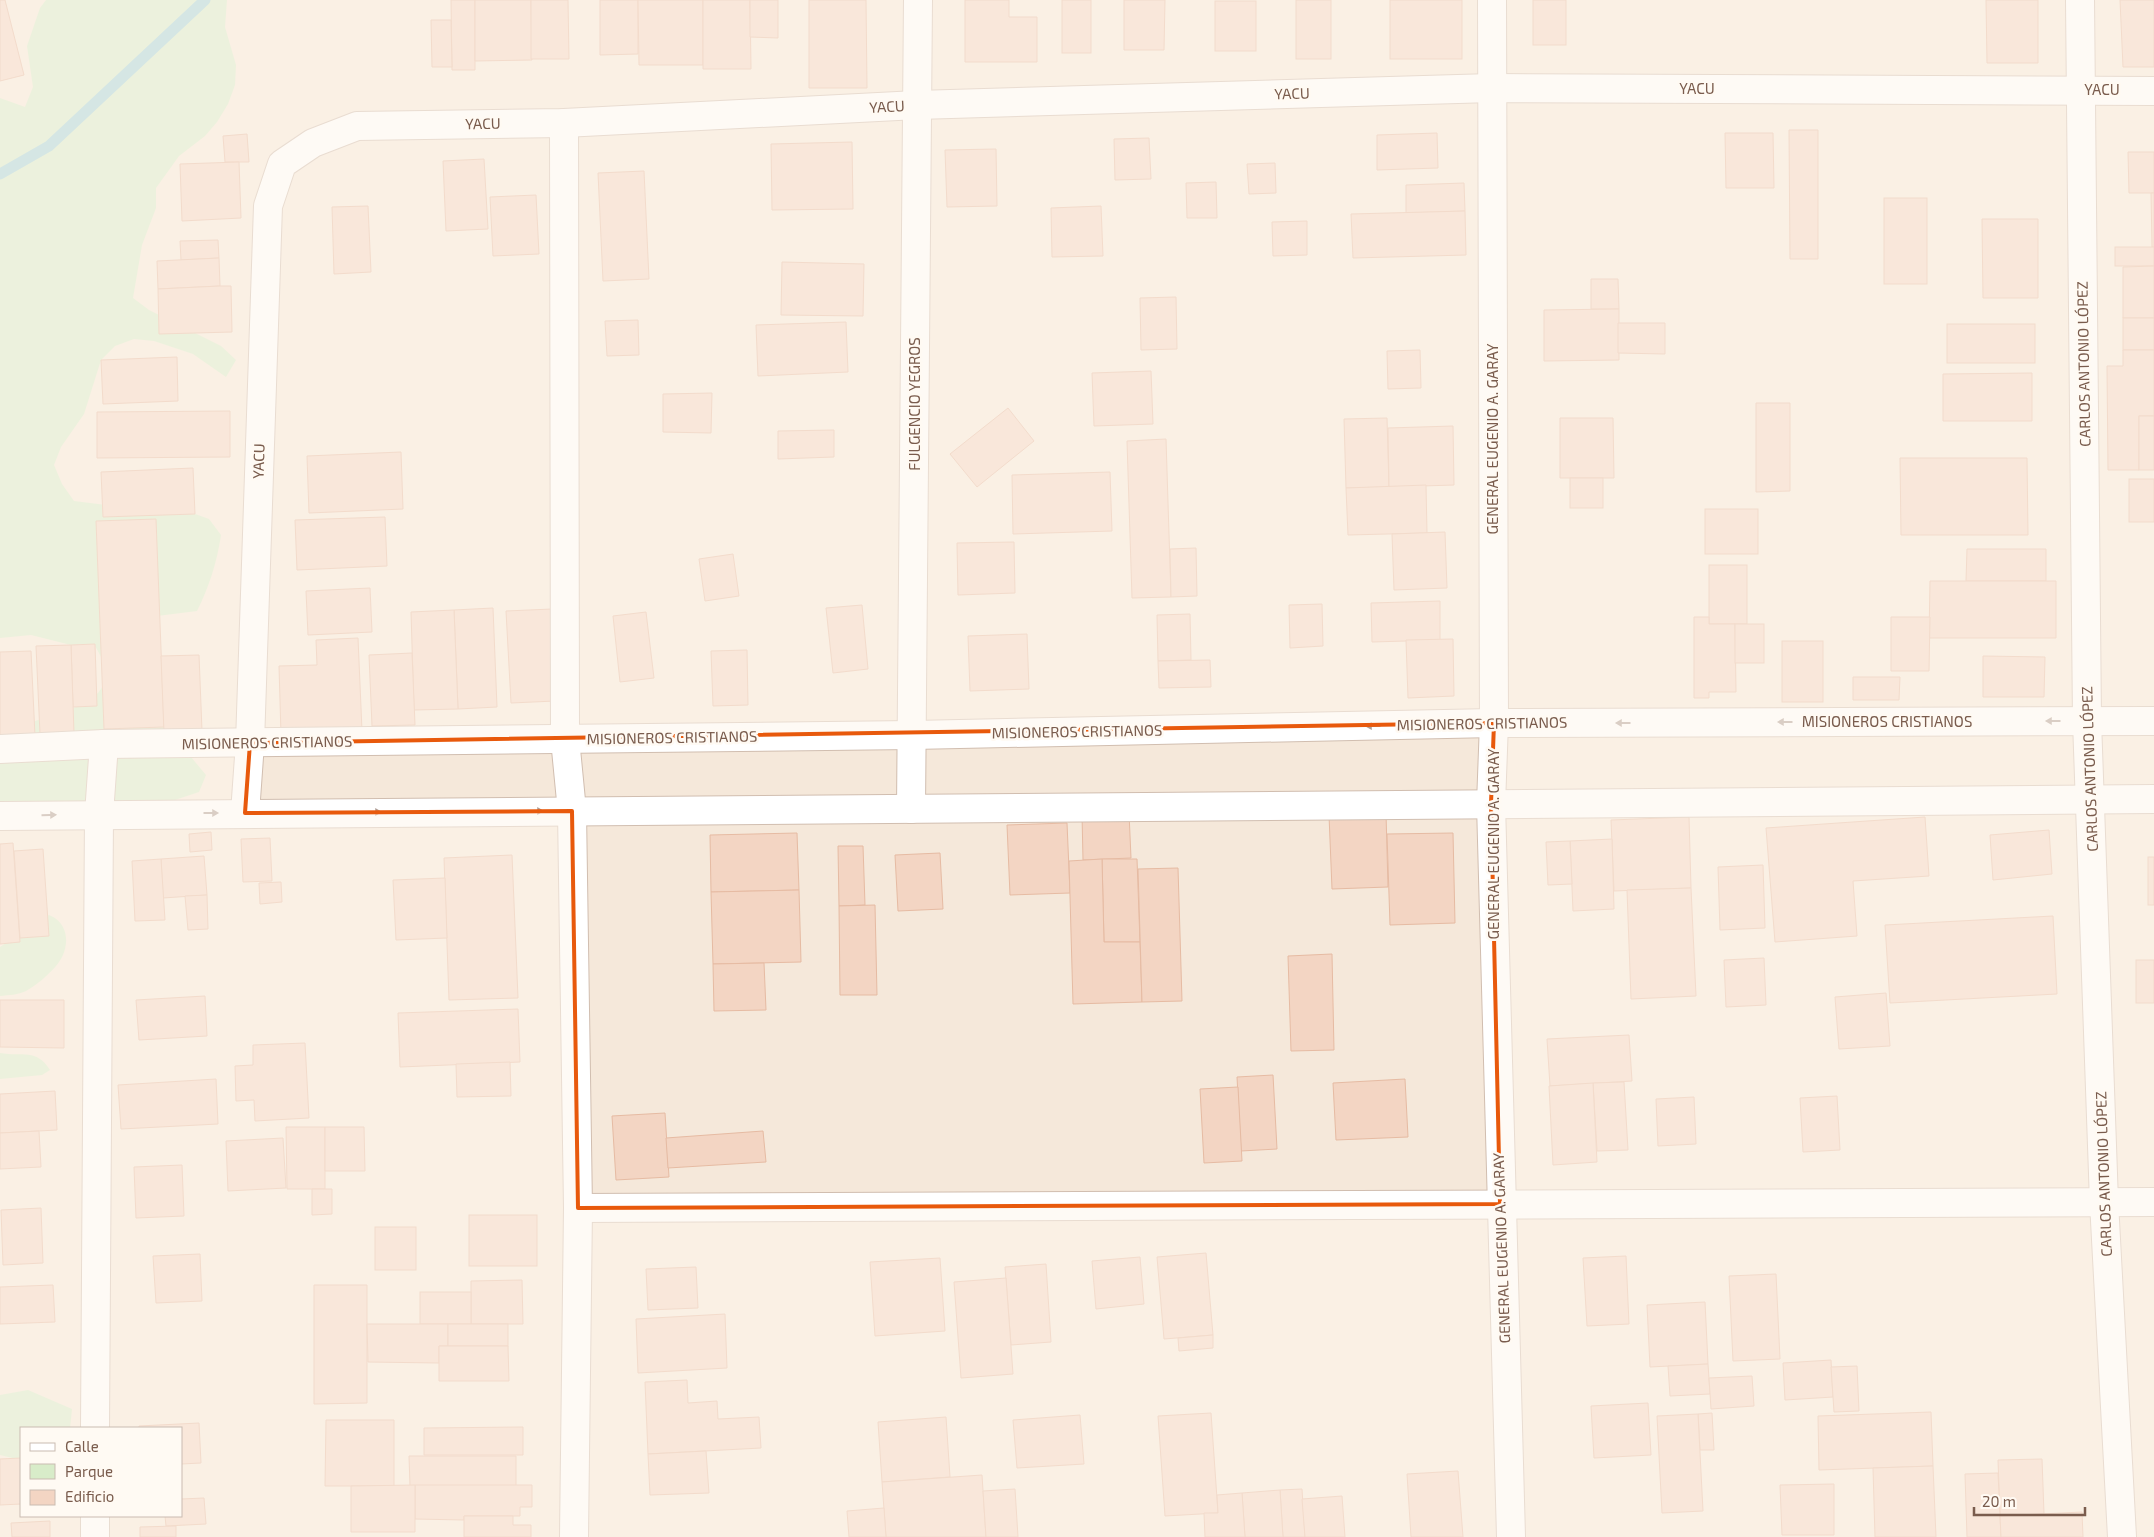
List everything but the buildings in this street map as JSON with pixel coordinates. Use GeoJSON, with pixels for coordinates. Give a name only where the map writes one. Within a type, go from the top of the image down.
{"type":"FeatureCollection","features":[{"type":"Feature","properties":{"kind":"street","name":"FULGENCIO YEGROS"},"geometry":{"type":"LineString","coordinates":[[911,809],[918,0]]}},
{"type":"Feature","properties":{"kind":"street","name":"GENERAL EUGENIO A. GARAY"},"geometry":{"type":"LineString","coordinates":[[1492,0],[1494,723],[1491,804],[1510,1537]]}},
{"type":"Feature","properties":{"kind":"street","name":"CARLOS ANTONIO LÓPEZ"},"geometry":{"type":"LineString","coordinates":[[2080,0],[2087,721],[2092,800],[2104,1202],[2122,1537]]}},
{"type":"Feature","properties":{"kind":"street","name":"YACU"},"geometry":{"type":"LineString","coordinates":[[245,813],[250,743],[268,206],[282,164],[313,143],[357,126],[564,124],[917,105],[1492,88],[2154,90]]}},
{"type":"Feature","properties":{"kind":"street"},"geometry":{"type":"LineString","coordinates":[[564,124],[565,739],[572,811],[578,1208],[574,1537]]}},
{"type":"Feature","properties":{"kind":"street","name":"MISIONEROS CRISTIANOS"},"geometry":{"type":"LineString","coordinates":[[0,748],[104,744],[913,735],[1494,723],[2154,720]]}},
{"type":"Feature","properties":{"kind":"street"},"geometry":{"type":"LineString","coordinates":[[95,1427],[98,814],[104,744]]}},
{"type":"Feature","properties":{"kind":"street"},"geometry":{"type":"LineString","coordinates":[[0,816],[2154,799]]}},
{"type":"Feature","properties":{"kind":"street"},"geometry":{"type":"LineString","coordinates":[[578,1208],[2154,1202]]}},
{"type":"Feature","properties":{"kind":"street"},"geometry":{"type":"LineString","coordinates":[[94,1537],[95,1517]]}},
{"type":"Feature","properties":{"kind":"highlighted area"},"geometry":{"type":"Polygon","coordinates":[[[1494,723],[1491,804],[1500,1204],[578,1208],[572,811],[245,813],[250,743],[1494,723]]]}},
{"type":"Feature","properties":{"kind":"shaded area"},"geometry":{"type":"Polygon","coordinates":[[[0,0],[2154,0],[2154,1537],[0,1537],[0,0]]]}},
{"type":"Feature","properties":{"kind":"green space"},"geometry":{"type":"Polygon","coordinates":[[[46,0],[227,0],[225,27],[236,65],[235,85],[228,104],[217,122],[205,136],[179,156],[156,188],[156,208],[142,245],[133,298],[149,310],[221,346],[236,360],[226,377],[193,354],[154,341],[134,339],[115,346],[101,360],[84,414],[61,447],[54,465],[62,484],[74,501],[114,506],[176,507],[209,519],[221,535],[212,574],[197,611],[157,616],[155,714],[206,775],[199,792],[163,804],[122,810],[82,801],[42,801],[0,813],[0,730],[12,729],[82,705],[98,693],[111,675],[94,644],[71,645],[31,635],[0,638],[0,98],[25,107],[33,87],[27,46],[40,8],[46,0]]]}},
{"type":"Feature","properties":{"kind":"green space"},"geometry":{"type":"Polygon","coordinates":[[[49,915],[61,924],[66,937],[66,945],[61,959],[49,973],[30,989],[13,995],[0,996],[0,947],[49,915]]]}},
{"type":"Feature","properties":{"kind":"green space"},"geometry":{"type":"Polygon","coordinates":[[[0,1053],[34,1056],[45,1063],[50,1070],[42,1075],[0,1079],[0,1053]]]}},
{"type":"Feature","properties":{"kind":"green space"},"geometry":{"type":"Polygon","coordinates":[[[28,1390],[72,1409],[70,1427],[20,1427],[20,1460],[0,1455],[0,1395],[28,1390]]]}},
{"type":"Feature","properties":{"kind":"waterway"},"geometry":{"type":"LineString","coordinates":[[0,174],[49,146],[205,0]]}}]}
